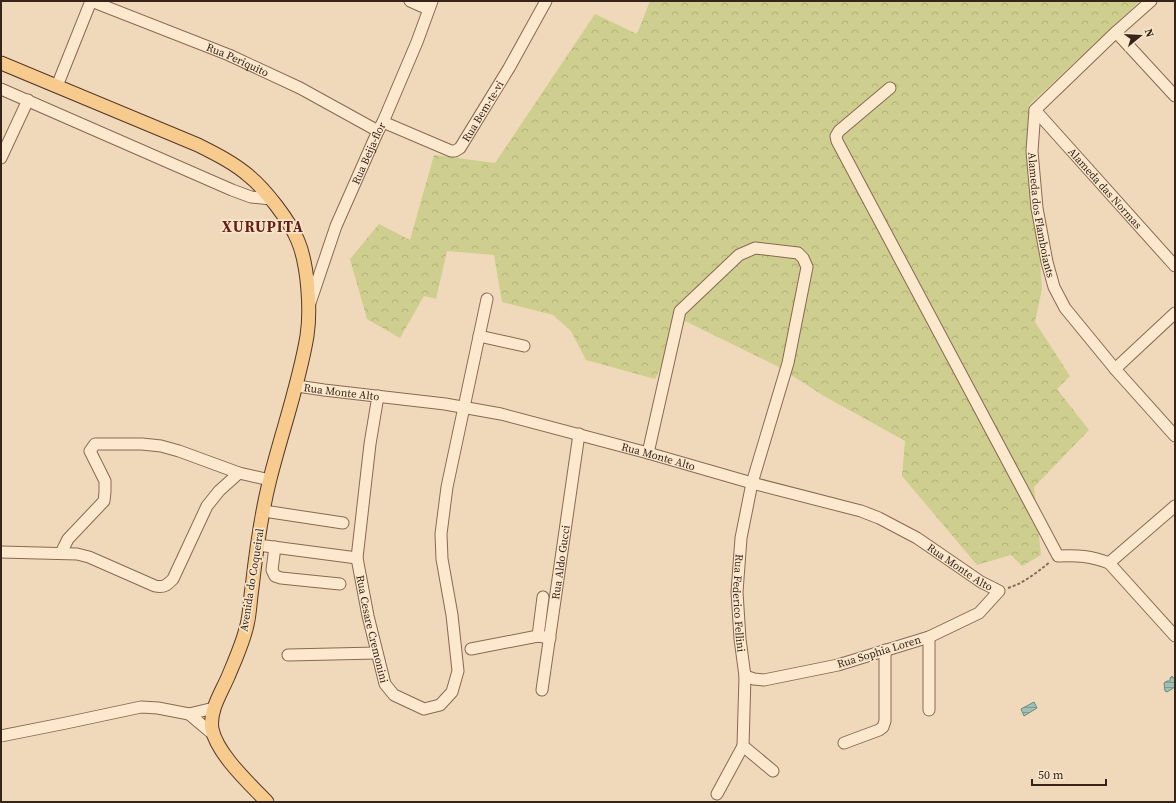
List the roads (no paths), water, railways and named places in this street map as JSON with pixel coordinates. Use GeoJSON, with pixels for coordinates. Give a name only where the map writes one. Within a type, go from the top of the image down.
{"type":"FeatureCollection","features":[{"type":"Feature","properties":{"kind":"main road","name":"Avenida do Coqueiral"},"geometry":{"type":"LineString","coordinates":[[1,63],[198,145],[224,158],[250,176],[271,199],[298,241],[305,269],[308,307],[308,334],[297,386],[270,480],[258,545],[247,624],[239,651],[214,708],[212,717],[214,736],[224,753],[267,802]]}},
{"type":"Feature","properties":{"kind":"street"},"geometry":{"type":"LineString","coordinates":[[57,86],[91,1]]}},
{"type":"Feature","properties":{"kind":"street","name":"Rua Periquito"},"geometry":{"type":"LineString","coordinates":[[91,1],[229,55],[380,126]]}},
{"type":"Feature","properties":{"kind":"street"},"geometry":{"type":"LineString","coordinates":[[410,1],[430,5]]}},
{"type":"Feature","properties":{"kind":"street","name":"Rua Bem-te-vi"},"geometry":{"type":"LineString","coordinates":[[380,126],[451,151],[460,148],[509,68],[546,1]]}},
{"type":"Feature","properties":{"kind":"street"},"geometry":{"type":"LineString","coordinates":[[1035,110],[1116,32],[1151,1]]}},
{"type":"Feature","properties":{"kind":"street","name":"Rua Beija-flor"},"geometry":{"type":"LineString","coordinates":[[308,307],[336,226],[416,42],[430,5]]}},
{"type":"Feature","properties":{"kind":"street"},"geometry":{"type":"LineString","coordinates":[[1116,32],[1175,96]]}},
{"type":"Feature","properties":{"kind":"street"},"geometry":{"type":"LineString","coordinates":[[890,88],[839,131],[836,136],[837,141],[1058,556],[1078,555],[1096,558],[1109,563],[1175,636]]}},
{"type":"Feature","properties":{"kind":"street"},"geometry":{"type":"LineString","coordinates":[[1,89],[232,190],[251,197],[271,199]]}},
{"type":"Feature","properties":{"kind":"street"},"geometry":{"type":"LineString","coordinates":[[1,158],[28,100]]}},
{"type":"Feature","properties":{"kind":"street","name":"Alameda das Normas"},"geometry":{"type":"LineString","coordinates":[[1035,110],[1175,266]]}},
{"type":"Feature","properties":{"kind":"street","name":"Alameda dos Flamboiants"},"geometry":{"type":"LineString","coordinates":[[1035,110],[1032,151],[1037,208],[1047,262],[1054,287],[1065,308],[1115,369],[1175,436]]}},
{"type":"Feature","properties":{"kind":"street","name":"Rua Federico Fellini"},"geometry":{"type":"LineString","coordinates":[[648,453],[680,311],[739,255],[755,248],[798,253],[803,258],[807,267],[788,363],[752,483],[741,538],[737,592],[740,639],[745,676],[743,746]]}},
{"type":"Feature","properties":{"kind":"street","name":"Rua Cesare Cremonini"},"geometry":{"type":"LineString","coordinates":[[378,396],[370,444],[357,558],[368,616],[385,684],[394,695],[424,709],[440,705],[452,692],[458,671],[452,616],[442,559],[441,534],[447,487],[487,299]]}},
{"type":"Feature","properties":{"kind":"street"},"geometry":{"type":"LineString","coordinates":[[1115,369],[1175,313]]}},
{"type":"Feature","properties":{"kind":"street"},"geometry":{"type":"LineString","coordinates":[[479,336],[524,346]]}},
{"type":"Feature","properties":{"kind":"street","name":"Rua Monte Alto"},"geometry":{"type":"LineString","coordinates":[[297,386],[445,404],[501,414],[579,434],[752,483],[861,511],[879,518],[917,538],[980,582],[999,591]]}},
{"type":"Feature","properties":{"kind":"street","name":"Rua Aldo Gucci"},"geometry":{"type":"LineString","coordinates":[[542,690],[579,434]]}},
{"type":"Feature","properties":{"kind":"street"},"geometry":{"type":"LineString","coordinates":[[61,553],[68,539],[104,501],[105,481],[90,451],[95,444],[142,444],[161,446],[239,473],[270,480]]}},
{"type":"Feature","properties":{"kind":"street"},"geometry":{"type":"LineString","coordinates":[[1,552],[77,554],[89,557],[155,586],[161,587],[168,585],[173,579],[207,506],[219,491],[239,473]]}},
{"type":"Feature","properties":{"kind":"street"},"geometry":{"type":"LineString","coordinates":[[1109,563],[1175,506]]}},
{"type":"Feature","properties":{"kind":"street"},"geometry":{"type":"LineString","coordinates":[[264,511],[343,523]]}},
{"type":"Feature","properties":{"kind":"street"},"geometry":{"type":"LineString","coordinates":[[258,545],[357,558]]}},
{"type":"Feature","properties":{"kind":"street"},"geometry":{"type":"LineString","coordinates":[[275,547],[272,570],[275,576],[281,578],[340,584]]}},
{"type":"Feature","properties":{"kind":"street","name":"Rua Sophia Loren"},"geometry":{"type":"LineString","coordinates":[[745,676],[764,680],[838,664],[929,637],[979,613],[999,591]]}},
{"type":"Feature","properties":{"kind":"street"},"geometry":{"type":"LineString","coordinates":[[538,636],[543,597]]}},
{"type":"Feature","properties":{"kind":"street"},"geometry":{"type":"LineString","coordinates":[[471,649],[538,636],[550,638]]}},
{"type":"Feature","properties":{"kind":"street"},"geometry":{"type":"LineString","coordinates":[[929,637],[929,710]]}},
{"type":"Feature","properties":{"kind":"street"},"geometry":{"type":"LineString","coordinates":[[844,743],[879,730],[883,727],[885,721],[885,650]]}},
{"type":"Feature","properties":{"kind":"street"},"geometry":{"type":"LineString","coordinates":[[288,655],[377,653]]}},
{"type":"Feature","properties":{"kind":"street"},"geometry":{"type":"LineString","coordinates":[[1,736],[66,724],[141,707],[158,708],[189,714],[214,708]]}},
{"type":"Feature","properties":{"kind":"street"},"geometry":{"type":"LineString","coordinates":[[189,714],[214,736]]}},
{"type":"Feature","properties":{"kind":"street"},"geometry":{"type":"LineString","coordinates":[[716,794],[743,746],[773,771]]}},
{"type":"Feature","properties":{"kind":"district","name":"XURUPITA"},"geometry":{"type":"Point","coordinates":[263,226]}}]}
